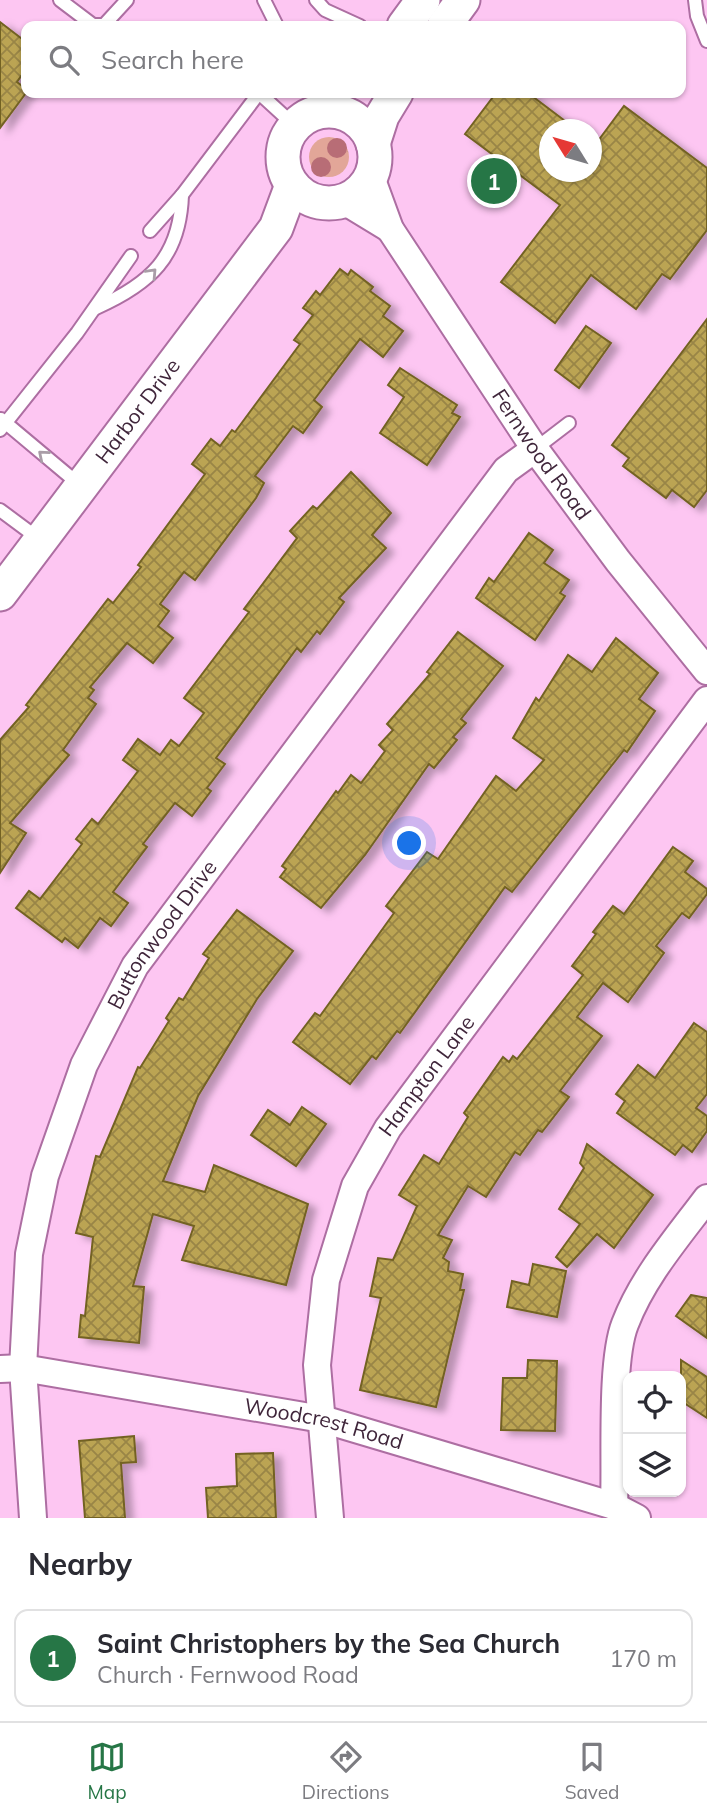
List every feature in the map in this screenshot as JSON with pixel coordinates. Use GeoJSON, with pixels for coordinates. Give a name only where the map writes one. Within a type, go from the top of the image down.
{"type":"FeatureCollection","features":[{"type":"Feature","properties":{"kind":"street"},"geometry":{"type":"LineString","coordinates":[[408,21],[423,0]]}},
{"type":"Feature","properties":{"kind":"street"},"geometry":{"type":"LineString","coordinates":[[373,144],[382,116],[393,98]]}},
{"type":"Feature","properties":{"kind":"street"},"geometry":{"type":"LineString","coordinates":[[346,102],[373,144],[375,157],[371,177],[359,191],[318,196],[282,159],[284,145],[295,126],[313,113],[346,102]]}},
{"type":"Feature","properties":{"kind":"street","name":"Fernwood Road"},"geometry":{"type":"LineString","coordinates":[[371,177],[390,229],[535,449],[618,561],[707,671]]}},
{"type":"Feature","properties":{"kind":"street","name":"Harbor Drive"},"geometry":{"type":"LineString","coordinates":[[0,594],[276,228],[318,196]]}},
{"type":"Feature","properties":{"kind":"street","name":"Fernwood Road"},"geometry":{"type":"LineString","coordinates":[[318,196],[390,229]]}},
{"type":"Feature","properties":{"kind":"street","name":"Buttonwood Drive"},"geometry":{"type":"LineString","coordinates":[[33,1518],[12,1369],[44,1176],[84,1066],[135,966],[506,470],[535,449]]}},
{"type":"Feature","properties":{"kind":"street","name":"Hampton Lane"},"geometry":{"type":"LineString","coordinates":[[330,1518],[317,1365],[326,1280],[355,1186],[388,1128],[707,700]]}},
{"type":"Feature","properties":{"kind":"street"},"geometry":{"type":"LineString","coordinates":[[626,1512],[618,1371],[624,1327],[645,1282],[707,1198]]}},
{"type":"Feature","properties":{"kind":"street","name":"Woodcrest Road"},"geometry":{"type":"LineString","coordinates":[[12,1369],[322,1419],[626,1512]]}},
{"type":"Feature","properties":{"kind":"lane"},"geometry":{"type":"LineString","coordinates":[[60,0],[88,21]]}},
{"type":"Feature","properties":{"kind":"lane"},"geometry":{"type":"LineString","coordinates":[[108,21],[127,0]]}},
{"type":"Feature","properties":{"kind":"lane"},"geometry":{"type":"LineString","coordinates":[[264,0],[274,21]]}},
{"type":"Feature","properties":{"kind":"lane"},"geometry":{"type":"LineString","coordinates":[[316,0],[325,10],[349,21]]}},
{"type":"Feature","properties":{"kind":"lane"},"geometry":{"type":"LineString","coordinates":[[695,0],[697,16],[707,41]]}},
{"type":"Feature","properties":{"kind":"lane"},"geometry":{"type":"LineString","coordinates":[[150,231],[182,195],[255,98]]}},
{"type":"Feature","properties":{"kind":"lane"},"geometry":{"type":"LineString","coordinates":[[264,98],[295,126]]}},
{"type":"Feature","properties":{"kind":"lane"},"geometry":{"type":"LineString","coordinates":[[95,308],[137,288],[160,264],[181,223],[182,195]]}},
{"type":"Feature","properties":{"kind":"lane"},"geometry":{"type":"LineString","coordinates":[[81,487],[2,424],[95,308],[131,256]]}},
{"type":"Feature","properties":{"kind":"lane"},"geometry":{"type":"LineString","coordinates":[[535,449],[569,423]]}},
{"type":"Feature","properties":{"kind":"lane"},"geometry":{"type":"LineString","coordinates":[[0,510],[41,541]]}},
{"type":"Feature","properties":{"kind":"green space"},"geometry":{"type":"Polygon","coordinates":[[[329,137],[343,143],[349,157],[343,171],[329,177],[315,171],[309,157],[315,143],[329,137]]]}},
{"type":"Feature","properties":{"kind":"building"},"geometry":{"type":"Polygon","coordinates":[[[0,22],[21,38],[21,76],[17,82],[21,85],[22,98],[0,128],[0,22]]]}},
{"type":"Feature","properties":{"kind":"building"},"geometry":{"type":"Polygon","coordinates":[[[492,98],[535,98],[562,119],[539,119],[539,182],[602,182],[602,136],[624,106],[707,168],[707,230],[670,279],[662,274],[636,309],[591,275],[555,323],[501,282],[560,205],[465,134],[492,98]]]}},
{"type":"Feature","properties":{"kind":"building"},"geometry":{"type":"Polygon","coordinates":[[[340,269],[348,275],[351,270],[373,287],[370,291],[390,306],[383,316],[403,331],[383,357],[360,339],[314,400],[322,407],[303,433],[293,426],[255,476],[264,483],[256,498],[195,580],[184,572],[160,604],[169,611],[158,626],[173,638],[153,663],[127,643],[90,687],[94,690],[88,698],[96,704],[63,750],[69,755],[10,823],[26,833],[0,873],[0,740],[29,707],[26,705],[108,599],[113,603],[141,567],[138,565],[205,474],[192,464],[211,439],[220,446],[232,430],[235,432],[300,344],[294,340],[313,315],[303,308],[316,291],[320,295],[340,269]]]}},
{"type":"Feature","properties":{"kind":"building"},"geometry":{"type":"Polygon","coordinates":[[[707,319],[707,490],[694,507],[672,490],[666,498],[623,466],[629,458],[612,445],[707,319]]]}},
{"type":"Feature","properties":{"kind":"building"},"geometry":{"type":"Polygon","coordinates":[[[586,326],[611,343],[579,388],[555,370],[586,326]]]}},
{"type":"Feature","properties":{"kind":"building"},"geometry":{"type":"Polygon","coordinates":[[[400,368],[457,405],[452,413],[460,417],[427,465],[380,433],[404,397],[388,385],[400,368]]]}},
{"type":"Feature","properties":{"kind":"building"},"geometry":{"type":"Polygon","coordinates":[[[351,472],[391,513],[372,535],[386,548],[339,598],[344,602],[320,634],[317,631],[301,652],[297,648],[216,758],[225,764],[207,788],[211,791],[192,816],[175,803],[143,844],[147,847],[113,892],[128,903],[111,926],[100,918],[78,948],[65,938],[62,942],[16,908],[29,891],[40,899],[82,844],[76,839],[92,819],[98,824],[138,771],[123,760],[138,739],[160,755],[171,740],[179,746],[204,713],[184,698],[249,612],[244,609],[297,538],[290,531],[313,506],[317,509],[351,472]]]}},
{"type":"Feature","properties":{"kind":"building"},"geometry":{"type":"Polygon","coordinates":[[[529,533],[553,550],[544,563],[569,580],[560,593],[565,596],[535,640],[476,598],[489,578],[494,582],[529,533]]]}},
{"type":"Feature","properties":{"kind":"building"},"geometry":{"type":"Polygon","coordinates":[[[458,632],[503,666],[461,719],[466,723],[453,737],[457,740],[434,768],[429,764],[365,855],[321,908],[280,877],[286,869],[282,866],[336,791],[338,793],[351,775],[361,783],[385,751],[379,745],[393,730],[387,724],[430,674],[427,672],[458,632]]]}},
{"type":"Feature","properties":{"kind":"building"},"geometry":{"type":"Polygon","coordinates":[[[616,638],[658,673],[639,699],[655,711],[627,752],[624,750],[512,892],[505,887],[400,1033],[397,1031],[376,1059],[372,1056],[350,1084],[293,1042],[315,1013],[320,1016],[394,913],[386,906],[427,852],[438,859],[496,776],[516,791],[544,760],[513,738],[536,698],[539,701],[568,655],[592,672],[616,638]]]}},
{"type":"Feature","properties":{"kind":"building"},"geometry":{"type":"Polygon","coordinates":[[[673,847],[693,861],[685,872],[707,889],[707,894],[689,918],[682,913],[656,946],[664,953],[628,1002],[603,983],[577,1017],[602,1036],[560,1091],[569,1097],[542,1132],[538,1130],[520,1155],[515,1152],[486,1197],[468,1186],[438,1235],[452,1240],[443,1258],[449,1262],[448,1271],[463,1274],[460,1290],[464,1290],[436,1407],[360,1390],[381,1298],[370,1296],[378,1258],[393,1260],[417,1206],[399,1195],[424,1155],[439,1164],[468,1117],[464,1113],[503,1057],[509,1062],[513,1056],[517,1059],[583,975],[572,966],[596,934],[593,932],[613,906],[624,914],[673,847]]]}},
{"type":"Feature","properties":{"kind":"building"},"geometry":{"type":"Polygon","coordinates":[[[237,910],[293,951],[257,999],[198,1096],[163,1181],[205,1192],[214,1165],[308,1204],[286,1285],[182,1260],[194,1226],[153,1214],[133,1286],[144,1287],[139,1343],[79,1337],[81,1315],[85,1316],[93,1237],[76,1233],[96,1156],[100,1157],[138,1067],[140,1068],[169,1021],[166,1018],[179,998],[183,1000],[209,958],[203,954],[237,910]]]}},
{"type":"Feature","properties":{"kind":"building"},"geometry":{"type":"Polygon","coordinates":[[[694,1023],[707,1032],[707,1094],[696,1108],[707,1116],[707,1131],[692,1152],[683,1145],[675,1155],[617,1113],[625,1101],[616,1094],[638,1065],[655,1078],[694,1023]]]}},
{"type":"Feature","properties":{"kind":"building"},"geometry":{"type":"Polygon","coordinates":[[[302,1107],[326,1124],[296,1166],[251,1135],[268,1110],[290,1125],[302,1107]]]}},
{"type":"Feature","properties":{"kind":"building"},"geometry":{"type":"Polygon","coordinates":[[[587,1144],[653,1195],[614,1248],[597,1234],[567,1267],[556,1257],[580,1224],[559,1209],[584,1168],[580,1163],[587,1144]]]}},
{"type":"Feature","properties":{"kind":"building"},"geometry":{"type":"Polygon","coordinates":[[[533,1264],[566,1271],[557,1317],[507,1307],[512,1281],[529,1285],[533,1264]]]}},
{"type":"Feature","properties":{"kind":"building"},"geometry":{"type":"Polygon","coordinates":[[[691,1295],[707,1298],[707,1338],[676,1316],[691,1295]]]}},
{"type":"Feature","properties":{"kind":"building"},"geometry":{"type":"Polygon","coordinates":[[[528,1360],[557,1361],[555,1431],[501,1430],[503,1378],[527,1378],[528,1360]]]}},
{"type":"Feature","properties":{"kind":"building"},"geometry":{"type":"Polygon","coordinates":[[[681,1360],[707,1377],[707,1418],[686,1404],[686,1371],[681,1371],[681,1360]]]}},
{"type":"Feature","properties":{"kind":"building"},"geometry":{"type":"Polygon","coordinates":[[[134,1436],[136,1462],[121,1463],[125,1518],[85,1518],[79,1441],[134,1436]]]}},
{"type":"Feature","properties":{"kind":"building"},"geometry":{"type":"Polygon","coordinates":[[[273,1453],[276,1518],[208,1518],[206,1488],[237,1486],[236,1454],[273,1453]]]}},
{"type":"Feature","properties":{"kind":"place","name":"Saint Christophers by the Sea Church"},"geometry":{"type":"Point","coordinates":[494,181]}}]}
